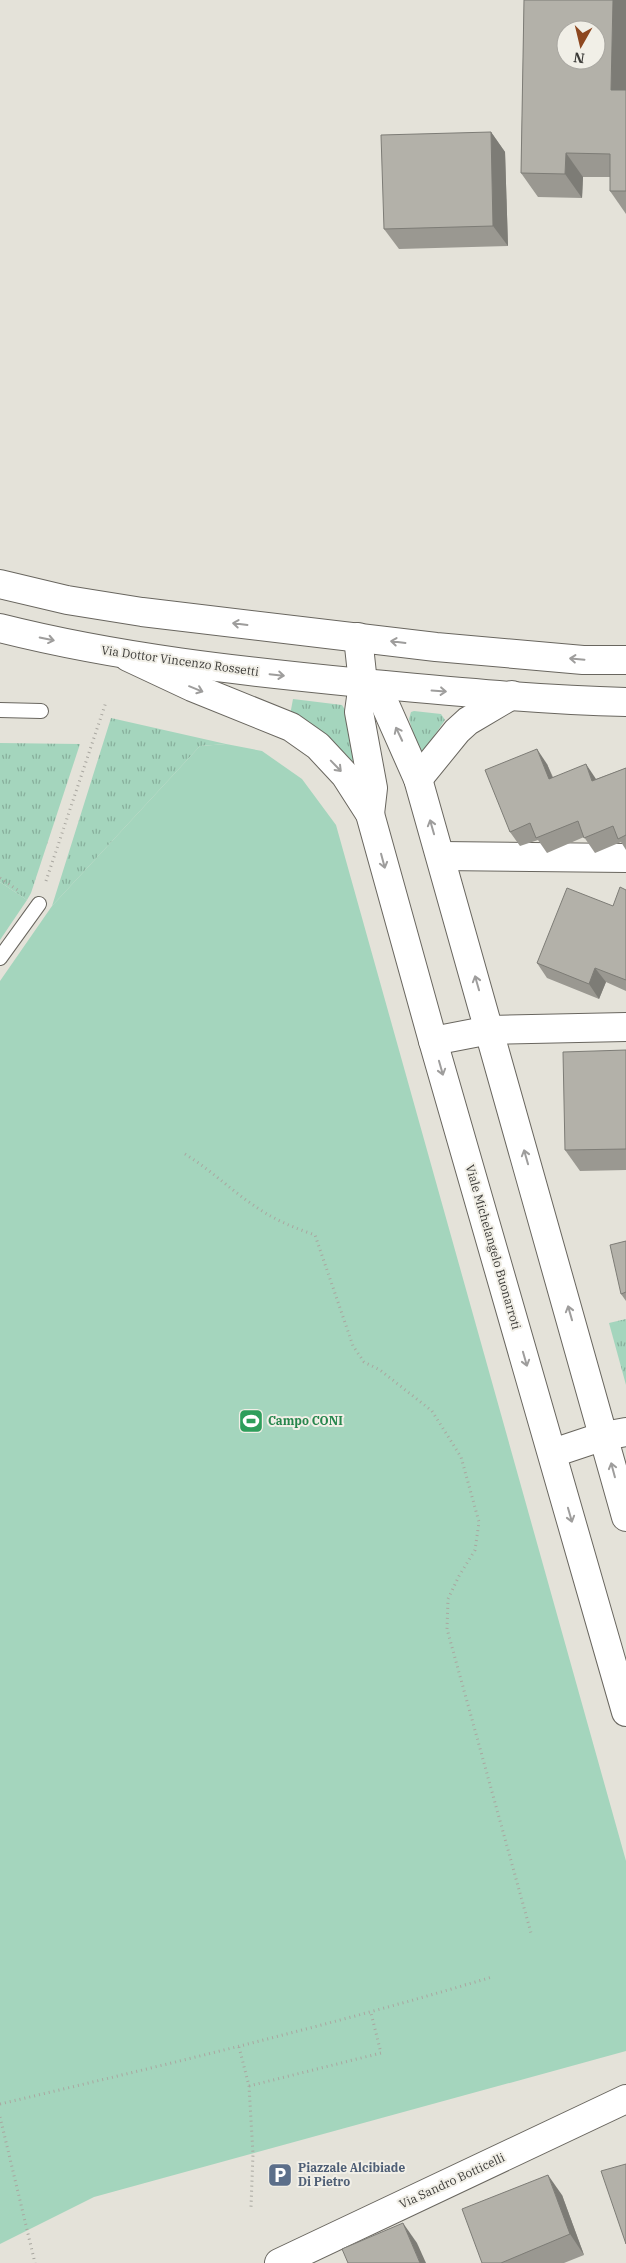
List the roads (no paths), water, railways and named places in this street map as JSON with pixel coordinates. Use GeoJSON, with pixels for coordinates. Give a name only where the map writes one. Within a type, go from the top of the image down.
{"type":"FeatureCollection","features":[{"type":"Feature","properties":{"kind":"street"},"geometry":{"type":"LineString","coordinates":[[0,584],[67,600],[142,612],[583,660],[626,660]]}},
{"type":"Feature","properties":{"kind":"street","name":"Via Dottor Vincenzo Rossetti"},"geometry":{"type":"LineString","coordinates":[[0,628],[120,653],[234,670],[432,690],[576,701],[626,702]]}},
{"type":"Feature","properties":{"kind":"street"},"geometry":{"type":"LineString","coordinates":[[358,637],[363,683],[382,700],[418,779],[490,1030],[615,1434],[626,1517]]}},
{"type":"Feature","properties":{"kind":"street","name":"Viale Michelangelo Buonarroti"},"geometry":{"type":"LineString","coordinates":[[120,653],[192,688],[291,727],[318,746],[345,775],[370,814],[433,1041],[626,1712]]}},
{"type":"Feature","properties":{"kind":"street","name":"Viale Michelangelo Buonarroti"},"geometry":{"type":"LineString","coordinates":[[363,683],[360,712],[373,788],[370,814]]}},
{"type":"Feature","properties":{"kind":"street"},"geometry":{"type":"LineString","coordinates":[[418,779],[457,731],[468,721],[512,695]]}},
{"type":"Feature","properties":{"kind":"street"},"geometry":{"type":"LineString","coordinates":[[441,856],[626,858]]}},
{"type":"Feature","properties":{"kind":"street"},"geometry":{"type":"LineString","coordinates":[[433,1041],[490,1030],[626,1027]]}},
{"type":"Feature","properties":{"kind":"street"},"geometry":{"type":"LineString","coordinates":[[552,1453],[615,1434]]}},
{"type":"Feature","properties":{"kind":"street","name":"Via Sandro Botticelli"},"geometry":{"type":"LineString","coordinates":[[279,2263],[626,2099]]}},
{"type":"Feature","properties":{"kind":"lane"},"geometry":{"type":"LineString","coordinates":[[0,710],[41,711]]}},
{"type":"Feature","properties":{"kind":"lane"},"geometry":{"type":"LineString","coordinates":[[0,958],[39,904]]}},
{"type":"Feature","properties":{"kind":"place","name":"Campo CONI"},"geometry":{"type":"Point","coordinates":[251,1421]}},
{"type":"Feature","properties":{"kind":"place","name":"Piazzale Alcibiade Di Pietro"},"geometry":{"type":"Point","coordinates":[280,2175]}}]}
